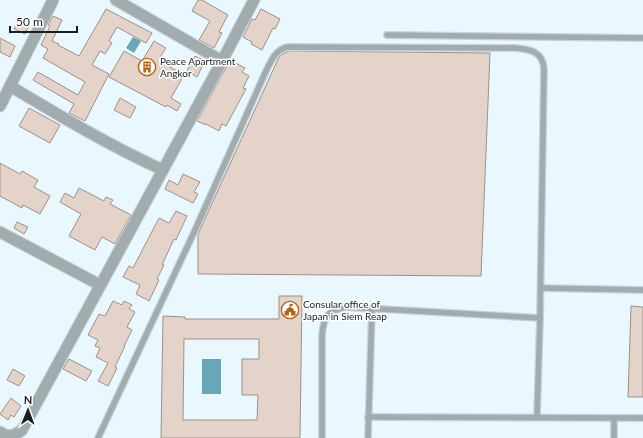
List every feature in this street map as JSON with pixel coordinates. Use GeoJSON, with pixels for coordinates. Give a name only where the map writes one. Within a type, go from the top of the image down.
{"type":"FeatureCollection","features":[{"type":"Feature","properties":{"kind":"street"},"geometry":{"type":"LineString","coordinates":[[0,106],[54,0]]}},
{"type":"Feature","properties":{"kind":"street"},"geometry":{"type":"LineString","coordinates":[[116,0],[222,61]]}},
{"type":"Feature","properties":{"kind":"street"},"geometry":{"type":"LineString","coordinates":[[0,432],[4,435],[14,436],[22,430],[254,0]]}},
{"type":"Feature","properties":{"kind":"street"},"geometry":{"type":"LineString","coordinates":[[10,86],[77,126],[163,170]]}},
{"type":"Feature","properties":{"kind":"street"},"geometry":{"type":"LineString","coordinates":[[0,232],[100,285]]}},
{"type":"Feature","properties":{"kind":"lane"},"geometry":{"type":"LineString","coordinates":[[387,35],[643,38]]}},
{"type":"Feature","properties":{"kind":"lane"},"geometry":{"type":"LineString","coordinates":[[98,438],[196,228],[266,71],[280,49],[288,47],[515,48],[525,49],[536,53],[541,57],[544,64],[541,288],[537,417]]}},
{"type":"Feature","properties":{"kind":"lane"},"geometry":{"type":"LineString","coordinates":[[541,288],[643,290]]}},
{"type":"Feature","properties":{"kind":"lane"},"geometry":{"type":"LineString","coordinates":[[322,438],[322,335],[323,323],[328,313],[345,307],[540,318]]}},
{"type":"Feature","properties":{"kind":"lane"},"geometry":{"type":"LineString","coordinates":[[368,438],[372,309]]}},
{"type":"Feature","properties":{"kind":"lane"},"geometry":{"type":"LineString","coordinates":[[368,417],[643,418]]}},
{"type":"Feature","properties":{"kind":"lane"},"geometry":{"type":"LineString","coordinates":[[614,418],[614,438]]}},
{"type":"Feature","properties":{"kind":"water"},"geometry":{"type":"Polygon","coordinates":[[[133,37],[141,41],[134,53],[126,48],[133,37]]]}},
{"type":"Feature","properties":{"kind":"water"},"geometry":{"type":"Polygon","coordinates":[[[202,359],[221,359],[221,394],[202,394],[202,359]]]}},
{"type":"Feature","properties":{"kind":"building"},"geometry":{"type":"Polygon","coordinates":[[[198,0],[202,0],[228,15],[219,32],[222,33],[214,48],[199,40],[210,21],[192,11],[198,0]]]}},
{"type":"Feature","properties":{"kind":"building"},"geometry":{"type":"Polygon","coordinates":[[[106,9],[152,33],[146,43],[117,27],[109,41],[112,43],[105,54],[100,51],[92,65],[109,74],[85,121],[69,113],[74,104],[33,80],[38,72],[78,95],[85,82],[43,58],[48,49],[41,45],[53,16],[62,20],[52,41],[79,56],[106,9]]]}},
{"type":"Feature","properties":{"kind":"building"},"geometry":{"type":"Polygon","coordinates":[[[261,9],[280,19],[275,29],[273,28],[262,50],[251,44],[252,42],[243,37],[252,19],[255,20],[261,9]]]}},
{"type":"Feature","properties":{"kind":"building"},"geometry":{"type":"Polygon","coordinates":[[[18,21],[29,26],[25,34],[14,29],[18,21]]]}},
{"type":"Feature","properties":{"kind":"building"},"geometry":{"type":"Polygon","coordinates":[[[0,38],[15,46],[10,57],[0,52],[0,38]]]}},
{"type":"Feature","properties":{"kind":"building"},"geometry":{"type":"Polygon","coordinates":[[[154,41],[166,48],[160,57],[172,64],[170,67],[184,75],[171,98],[181,104],[177,111],[167,105],[166,107],[109,77],[124,51],[142,61],[154,41]]]}},
{"type":"Feature","properties":{"kind":"building"},"geometry":{"type":"Polygon","coordinates":[[[289,51],[490,53],[481,276],[198,274],[198,234],[279,57],[289,51]]]}},
{"type":"Feature","properties":{"kind":"building"},"geometry":{"type":"Polygon","coordinates":[[[195,56],[205,61],[197,77],[187,71],[195,56]]]}},
{"type":"Feature","properties":{"kind":"building"},"geometry":{"type":"Polygon","coordinates":[[[230,60],[245,68],[242,72],[249,76],[243,88],[246,89],[226,126],[222,124],[219,131],[197,121],[230,60]]]}},
{"type":"Feature","properties":{"kind":"building"},"geometry":{"type":"Polygon","coordinates":[[[120,98],[136,107],[130,118],[114,110],[120,98]]]}},
{"type":"Feature","properties":{"kind":"building"},"geometry":{"type":"Polygon","coordinates":[[[29,108],[60,125],[50,143],[19,126],[29,108]]]}},
{"type":"Feature","properties":{"kind":"building"},"geometry":{"type":"Polygon","coordinates":[[[0,163],[20,174],[22,171],[38,180],[34,187],[50,196],[40,214],[23,205],[22,208],[0,196],[0,163]]]}},
{"type":"Feature","properties":{"kind":"building"},"geometry":{"type":"Polygon","coordinates":[[[183,174],[200,182],[194,192],[198,194],[193,203],[165,189],[169,180],[178,185],[183,174]]]}},
{"type":"Feature","properties":{"kind":"building"},"geometry":{"type":"Polygon","coordinates":[[[79,188],[104,201],[106,197],[113,200],[110,204],[131,215],[115,244],[102,237],[95,250],[69,236],[81,214],[60,202],[65,193],[74,198],[79,188]]]}},
{"type":"Feature","properties":{"kind":"building"},"geometry":{"type":"Polygon","coordinates":[[[176,211],[187,216],[162,265],[164,265],[157,279],[159,280],[149,301],[136,294],[140,285],[123,277],[129,266],[133,268],[159,218],[169,223],[176,211]]]}},
{"type":"Feature","properties":{"kind":"building"},"geometry":{"type":"Polygon","coordinates":[[[17,222],[28,227],[24,234],[14,228],[17,222]]]}},
{"type":"Feature","properties":{"kind":"building"},"geometry":{"type":"Polygon","coordinates":[[[279,296],[302,296],[300,438],[161,438],[163,316],[185,317],[185,319],[279,319],[279,296]],[[184,339],[183,420],[257,420],[258,395],[242,395],[242,359],[259,359],[259,339],[184,339]]]}},
{"type":"Feature","properties":{"kind":"building"},"geometry":{"type":"Polygon","coordinates":[[[113,301],[122,305],[124,301],[132,305],[129,309],[135,312],[127,327],[132,330],[108,386],[98,381],[108,363],[96,357],[100,348],[95,346],[98,340],[88,335],[99,314],[105,316],[113,301]]]}},
{"type":"Feature","properties":{"kind":"building"},"geometry":{"type":"Polygon","coordinates":[[[631,306],[643,307],[643,397],[628,397],[631,306]]]}},
{"type":"Feature","properties":{"kind":"building"},"geometry":{"type":"Polygon","coordinates":[[[69,359],[92,371],[86,381],[63,369],[69,359]]]}},
{"type":"Feature","properties":{"kind":"building"},"geometry":{"type":"Polygon","coordinates":[[[13,369],[25,376],[19,386],[7,380],[13,369]]]}},
{"type":"Feature","properties":{"kind":"building"},"geometry":{"type":"Polygon","coordinates":[[[11,398],[21,406],[14,417],[11,415],[8,420],[0,414],[11,398]]]}},
{"type":"Feature","properties":{"kind":"place","name":"Peace Apartment Angkor"},"geometry":{"type":"Point","coordinates":[147,67]}},
{"type":"Feature","properties":{"kind":"place","name":"Consular office of Japan in Siem Reap"},"geometry":{"type":"Point","coordinates":[290,310]}}]}
